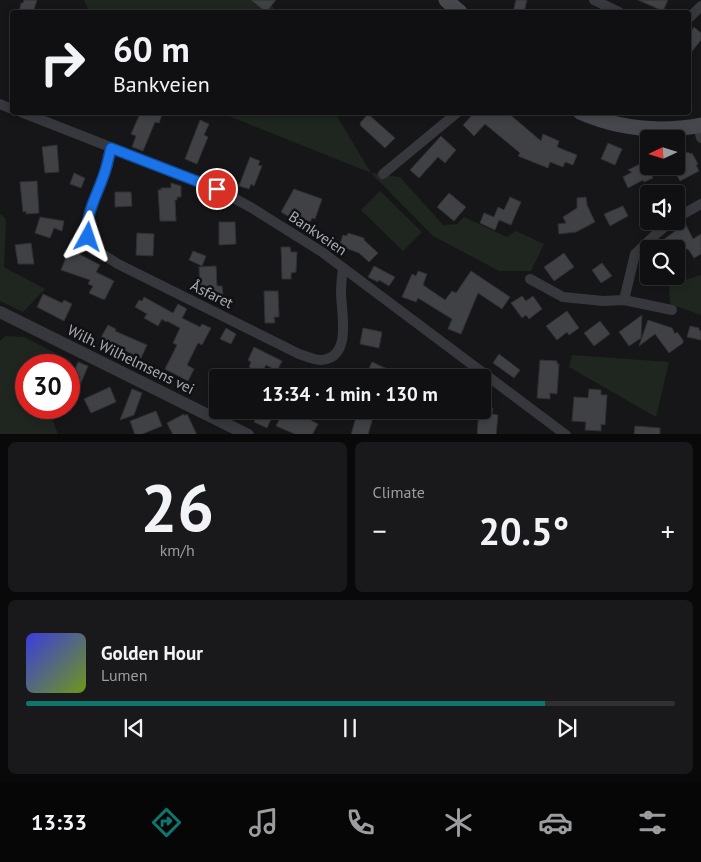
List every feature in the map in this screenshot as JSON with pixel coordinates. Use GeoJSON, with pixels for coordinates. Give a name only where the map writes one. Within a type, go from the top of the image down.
{"type":"FeatureCollection","features":[{"type":"Feature","properties":{"kind":"main road"},"geometry":{"type":"LineString","coordinates":[[446,0],[458,10]]}},
{"type":"Feature","properties":{"kind":"main road"},"geometry":{"type":"LineString","coordinates":[[588,115],[612,124],[636,128],[655,130],[700,129]]}},
{"type":"Feature","properties":{"kind":"street"},"geometry":{"type":"LineString","coordinates":[[594,0],[615,10]]}},
{"type":"Feature","properties":{"kind":"street"},"geometry":{"type":"LineString","coordinates":[[691,16],[701,6]]}},
{"type":"Feature","properties":{"kind":"street","name":"Bankveien"},"geometry":{"type":"LineString","coordinates":[[28,115],[217,189],[252,208],[322,252],[566,434]]}},
{"type":"Feature","properties":{"kind":"street"},"geometry":{"type":"LineString","coordinates":[[384,174],[454,115]]}},
{"type":"Feature","properties":{"kind":"street","name":"Åsfaret"},"geometry":{"type":"LineString","coordinates":[[111,148],[86,228],[92,245],[99,252],[118,264],[299,354],[321,360],[330,358],[337,353],[341,345],[343,334],[341,292],[343,268]]}},
{"type":"Feature","properties":{"kind":"street"},"geometry":{"type":"LineString","coordinates":[[685,213],[701,204]]}},
{"type":"Feature","properties":{"kind":"street"},"geometry":{"type":"LineString","coordinates":[[624,300],[635,254],[660,230]]}},
{"type":"Feature","properties":{"kind":"street"},"geometry":{"type":"LineString","coordinates":[[530,279],[563,297],[603,301],[624,300],[672,310]]}},
{"type":"Feature","properties":{"kind":"street","name":"Wilh. Wilhelmsens vei"},"geometry":{"type":"LineString","coordinates":[[0,312],[248,434]]}},
{"type":"Feature","properties":{"kind":"shaded area"},"geometry":{"type":"Polygon","coordinates":[[[84,0],[269,0],[275,10],[89,10],[84,0]]]}},
{"type":"Feature","properties":{"kind":"shaded area"},"geometry":{"type":"Polygon","coordinates":[[[226,115],[336,115],[371,173],[226,115]]]}},
{"type":"Feature","properties":{"kind":"shaded area"},"geometry":{"type":"Polygon","coordinates":[[[371,173],[400,177],[443,225],[457,224],[464,217],[507,237],[516,231],[544,244],[531,271],[499,271],[433,236],[371,173]]]}},
{"type":"Feature","properties":{"kind":"shaded area"},"geometry":{"type":"Polygon","coordinates":[[[380,191],[422,232],[403,251],[361,210],[380,191]]]}},
{"type":"Feature","properties":{"kind":"shaded area"},"geometry":{"type":"Polygon","coordinates":[[[0,214],[6,219],[4,267],[45,289],[23,312],[0,301],[0,214]]]}},
{"type":"Feature","properties":{"kind":"shaded area"},"geometry":{"type":"Polygon","coordinates":[[[701,275],[701,315],[670,304],[669,285],[685,285],[685,280],[701,275]]]}},
{"type":"Feature","properties":{"kind":"shaded area"},"geometry":{"type":"Polygon","coordinates":[[[5,336],[24,337],[57,354],[15,354],[15,419],[52,419],[58,434],[0,434],[0,341],[5,336]]]}},
{"type":"Feature","properties":{"kind":"shaded area"},"geometry":{"type":"Polygon","coordinates":[[[572,355],[669,362],[656,417],[569,367],[572,355]]]}},
{"type":"Feature","properties":{"kind":"building"},"geometry":{"type":"Polygon","coordinates":[[[24,0],[37,0],[34,10],[19,10],[21,3],[24,0]]]}},
{"type":"Feature","properties":{"kind":"building"},"geometry":{"type":"Polygon","coordinates":[[[251,0],[276,0],[268,10],[264,10],[251,0]]]}},
{"type":"Feature","properties":{"kind":"building"},"geometry":{"type":"Polygon","coordinates":[[[516,0],[527,0],[524,10],[514,10],[516,0]]]}},
{"type":"Feature","properties":{"kind":"building"},"geometry":{"type":"Polygon","coordinates":[[[638,0],[668,0],[663,10],[638,0]]]}},
{"type":"Feature","properties":{"kind":"building"},"geometry":{"type":"Polygon","coordinates":[[[694,27],[701,33],[701,40],[691,52],[691,31],[694,27]]]}},
{"type":"Feature","properties":{"kind":"building"},"geometry":{"type":"Polygon","coordinates":[[[138,115],[162,115],[159,123],[155,122],[143,151],[132,147],[136,136],[131,134],[139,116],[138,115]]]}},
{"type":"Feature","properties":{"kind":"building"},"geometry":{"type":"Polygon","coordinates":[[[369,115],[395,138],[385,148],[360,123],[369,115]]]}},
{"type":"Feature","properties":{"kind":"building"},"geometry":{"type":"Polygon","coordinates":[[[472,115],[511,115],[541,141],[543,134],[559,141],[557,147],[577,155],[573,165],[565,162],[563,167],[550,162],[548,168],[518,156],[520,153],[485,124],[474,136],[463,125],[472,115]]]}},
{"type":"Feature","properties":{"kind":"building"},"geometry":{"type":"Polygon","coordinates":[[[200,120],[209,124],[204,135],[208,137],[197,164],[185,159],[200,120]]]}},
{"type":"Feature","properties":{"kind":"building"},"geometry":{"type":"Polygon","coordinates":[[[441,136],[456,150],[445,163],[438,157],[419,178],[410,170],[441,136]]]}},
{"type":"Feature","properties":{"kind":"building"},"geometry":{"type":"Polygon","coordinates":[[[608,143],[622,149],[615,165],[601,159],[608,143]]]}},
{"type":"Feature","properties":{"kind":"building"},"geometry":{"type":"Polygon","coordinates":[[[57,145],[59,172],[45,173],[42,147],[57,145]]]}},
{"type":"Feature","properties":{"kind":"building"},"geometry":{"type":"Polygon","coordinates":[[[692,153],[698,164],[696,165],[699,171],[680,181],[677,175],[685,175],[685,154],[692,153]]]}},
{"type":"Feature","properties":{"kind":"building"},"geometry":{"type":"Polygon","coordinates":[[[250,157],[260,161],[258,165],[262,166],[254,186],[251,184],[249,189],[239,186],[250,157]]]}},
{"type":"Feature","properties":{"kind":"building"},"geometry":{"type":"Polygon","coordinates":[[[640,164],[640,175],[651,175],[653,178],[644,182],[643,180],[628,188],[623,177],[632,172],[628,170],[640,164]]]}},
{"type":"Feature","properties":{"kind":"building"},"geometry":{"type":"Polygon","coordinates":[[[74,173],[85,178],[81,188],[70,184],[74,173]]]}},
{"type":"Feature","properties":{"kind":"building"},"geometry":{"type":"Polygon","coordinates":[[[37,181],[39,213],[26,214],[26,211],[23,212],[20,182],[37,181]]]}},
{"type":"Feature","properties":{"kind":"building"},"geometry":{"type":"Polygon","coordinates":[[[171,183],[181,186],[181,197],[177,197],[177,200],[175,200],[176,221],[160,221],[158,190],[161,190],[161,188],[171,188],[171,183]]]}},
{"type":"Feature","properties":{"kind":"building"},"geometry":{"type":"Polygon","coordinates":[[[294,189],[322,199],[315,219],[312,218],[310,222],[293,216],[291,218],[281,212],[294,189]]]}},
{"type":"Feature","properties":{"kind":"building"},"geometry":{"type":"Polygon","coordinates":[[[115,192],[131,192],[132,206],[115,207],[115,192]]]}},
{"type":"Feature","properties":{"kind":"building"},"geometry":{"type":"Polygon","coordinates":[[[449,193],[466,207],[454,221],[437,207],[449,193]]]}},
{"type":"Feature","properties":{"kind":"building"},"geometry":{"type":"Polygon","coordinates":[[[510,197],[521,202],[511,225],[499,220],[495,230],[480,223],[484,213],[494,217],[498,207],[504,210],[510,197]]]}},
{"type":"Feature","properties":{"kind":"building"},"geometry":{"type":"Polygon","coordinates":[[[586,197],[587,205],[595,222],[576,232],[559,234],[558,224],[566,223],[563,217],[577,208],[577,198],[586,197]]]}},
{"type":"Feature","properties":{"kind":"building"},"geometry":{"type":"Polygon","coordinates":[[[623,206],[628,216],[610,226],[604,214],[623,206]]]}},
{"type":"Feature","properties":{"kind":"building"},"geometry":{"type":"Polygon","coordinates":[[[40,217],[64,221],[62,231],[54,228],[50,238],[35,233],[40,217]]]}},
{"type":"Feature","properties":{"kind":"building"},"geometry":{"type":"Polygon","coordinates":[[[219,222],[235,222],[236,244],[219,245],[219,222]]]}},
{"type":"Feature","properties":{"kind":"building"},"geometry":{"type":"Polygon","coordinates":[[[685,223],[693,239],[701,234],[701,254],[694,258],[688,249],[685,249],[685,240],[663,240],[677,230],[685,230],[685,223]]]}},
{"type":"Feature","properties":{"kind":"building"},"geometry":{"type":"Polygon","coordinates":[[[137,233],[154,234],[153,256],[136,255],[137,233]]]}},
{"type":"Feature","properties":{"kind":"building"},"geometry":{"type":"Polygon","coordinates":[[[348,233],[364,238],[378,253],[369,262],[359,253],[343,247],[340,244],[343,235],[347,236],[348,233]]]}},
{"type":"Feature","properties":{"kind":"building"},"geometry":{"type":"Polygon","coordinates":[[[31,243],[34,264],[18,264],[15,245],[31,243]]]}},
{"type":"Feature","properties":{"kind":"building"},"geometry":{"type":"Polygon","coordinates":[[[72,243],[82,245],[79,254],[100,265],[96,272],[114,281],[105,299],[89,293],[93,286],[88,284],[90,280],[61,270],[72,243]]]}},
{"type":"Feature","properties":{"kind":"building"},"geometry":{"type":"Polygon","coordinates":[[[281,247],[290,247],[291,252],[297,252],[296,272],[291,273],[291,279],[282,279],[281,247]]]}},
{"type":"Feature","properties":{"kind":"building"},"geometry":{"type":"Polygon","coordinates":[[[193,251],[206,256],[202,266],[189,260],[193,251]]]}},
{"type":"Feature","properties":{"kind":"building"},"geometry":{"type":"Polygon","coordinates":[[[564,253],[574,267],[554,281],[544,267],[564,253]]]}},
{"type":"Feature","properties":{"kind":"building"},"geometry":{"type":"Polygon","coordinates":[[[602,263],[612,276],[601,283],[592,270],[602,263]]]}},
{"type":"Feature","properties":{"kind":"building"},"geometry":{"type":"Polygon","coordinates":[[[216,266],[217,286],[222,286],[223,294],[214,295],[214,292],[200,293],[199,267],[216,266]]]}},
{"type":"Feature","properties":{"kind":"building"},"geometry":{"type":"Polygon","coordinates":[[[374,266],[395,277],[389,286],[379,280],[378,282],[368,277],[374,266]]]}},
{"type":"Feature","properties":{"kind":"building"},"geometry":{"type":"Polygon","coordinates":[[[418,271],[427,274],[423,285],[445,300],[452,291],[456,293],[471,271],[510,297],[502,309],[478,293],[461,334],[448,329],[452,319],[418,298],[416,302],[402,297],[412,274],[416,276],[418,271]]]}},
{"type":"Feature","properties":{"kind":"building"},"geometry":{"type":"Polygon","coordinates":[[[264,291],[278,291],[279,317],[274,317],[275,323],[265,323],[264,291]]]}},
{"type":"Feature","properties":{"kind":"building"},"geometry":{"type":"Polygon","coordinates":[[[43,294],[62,303],[64,300],[72,304],[64,321],[37,307],[43,294]]]}},
{"type":"Feature","properties":{"kind":"building"},"geometry":{"type":"Polygon","coordinates":[[[522,296],[526,301],[533,296],[542,309],[529,319],[526,315],[522,318],[511,303],[522,296]]]}},
{"type":"Feature","properties":{"kind":"building"},"geometry":{"type":"Polygon","coordinates":[[[144,297],[173,313],[178,304],[187,309],[182,318],[200,327],[202,324],[211,328],[202,345],[198,343],[187,365],[194,369],[188,381],[165,369],[177,345],[173,343],[180,328],[162,319],[158,326],[144,318],[147,314],[135,307],[139,300],[142,301],[144,297]]]}},
{"type":"Feature","properties":{"kind":"building"},"geometry":{"type":"Polygon","coordinates":[[[567,311],[579,328],[569,335],[567,332],[557,340],[546,326],[567,311]]]}},
{"type":"Feature","properties":{"kind":"building"},"geometry":{"type":"Polygon","coordinates":[[[642,315],[641,338],[629,346],[619,332],[642,315]]]}},
{"type":"Feature","properties":{"kind":"building"},"geometry":{"type":"Polygon","coordinates":[[[648,320],[672,328],[675,334],[677,332],[683,340],[683,343],[669,353],[655,334],[639,346],[648,320]]]}},
{"type":"Feature","properties":{"kind":"building"},"geometry":{"type":"Polygon","coordinates":[[[600,321],[610,334],[594,346],[584,333],[600,321]]]}},
{"type":"Feature","properties":{"kind":"building"},"geometry":{"type":"Polygon","coordinates":[[[108,325],[116,329],[115,331],[147,345],[141,358],[100,339],[108,325]]]}},
{"type":"Feature","properties":{"kind":"building"},"geometry":{"type":"Polygon","coordinates":[[[690,326],[699,328],[701,340],[687,337],[690,326]]]}},
{"type":"Feature","properties":{"kind":"building"},"geometry":{"type":"Polygon","coordinates":[[[226,328],[236,334],[231,344],[220,339],[226,328]]]}},
{"type":"Feature","properties":{"kind":"building"},"geometry":{"type":"Polygon","coordinates":[[[363,328],[382,332],[379,348],[360,344],[363,328]]]}},
{"type":"Feature","properties":{"kind":"building"},"geometry":{"type":"Polygon","coordinates":[[[254,347],[282,361],[278,369],[266,365],[264,369],[252,369],[249,367],[251,362],[248,360],[254,347]]]}},
{"type":"Feature","properties":{"kind":"building"},"geometry":{"type":"Polygon","coordinates":[[[499,354],[520,370],[514,378],[493,363],[499,354]]]}},
{"type":"Feature","properties":{"kind":"building"},"geometry":{"type":"Polygon","coordinates":[[[540,360],[557,361],[557,364],[559,364],[557,394],[550,393],[550,399],[537,398],[540,360]]]}},
{"type":"Feature","properties":{"kind":"building"},"geometry":{"type":"Polygon","coordinates":[[[372,362],[387,369],[369,369],[372,362]]]}},
{"type":"Feature","properties":{"kind":"building"},"geometry":{"type":"Polygon","coordinates":[[[80,363],[88,366],[80,385],[80,363]]]}},
{"type":"Feature","properties":{"kind":"building"},"geometry":{"type":"Polygon","coordinates":[[[110,387],[116,402],[91,413],[84,399],[110,387]]]}},
{"type":"Feature","properties":{"kind":"building"},"geometry":{"type":"Polygon","coordinates":[[[132,389],[142,393],[134,415],[120,420],[132,389]]]}},
{"type":"Feature","properties":{"kind":"building"},"geometry":{"type":"Polygon","coordinates":[[[589,389],[601,390],[601,395],[607,395],[605,425],[601,424],[601,431],[585,430],[586,422],[572,421],[574,397],[588,398],[589,389]]]}},
{"type":"Feature","properties":{"kind":"building"},"geometry":{"type":"Polygon","coordinates":[[[491,408],[493,408],[492,414],[498,415],[496,434],[477,434],[478,419],[491,419],[491,408]]]}},
{"type":"Feature","properties":{"kind":"building"},"geometry":{"type":"Polygon","coordinates":[[[156,411],[162,426],[142,434],[135,434],[130,421],[156,411]]]}},
{"type":"Feature","properties":{"kind":"building"},"geometry":{"type":"Polygon","coordinates":[[[187,414],[197,434],[172,434],[167,423],[187,414]]]}},
{"type":"Feature","properties":{"kind":"building"},"geometry":{"type":"Polygon","coordinates":[[[255,419],[271,419],[267,428],[254,422],[255,419]]]}},
{"type":"Feature","properties":{"kind":"building"},"geometry":{"type":"Polygon","coordinates":[[[280,419],[308,419],[318,424],[313,434],[295,434],[276,426],[280,419]]]}},
{"type":"Feature","properties":{"kind":"building"},"geometry":{"type":"Polygon","coordinates":[[[355,419],[372,419],[368,434],[351,434],[355,419]]]}},
{"type":"Feature","properties":{"kind":"building"},"geometry":{"type":"Polygon","coordinates":[[[635,426],[660,428],[660,434],[634,434],[635,426]]]}},
{"type":"Feature","properties":{"kind":"route"},"geometry":{"type":"LineString","coordinates":[[88,237],[86,228],[88,218],[111,148],[217,189]]}}]}
